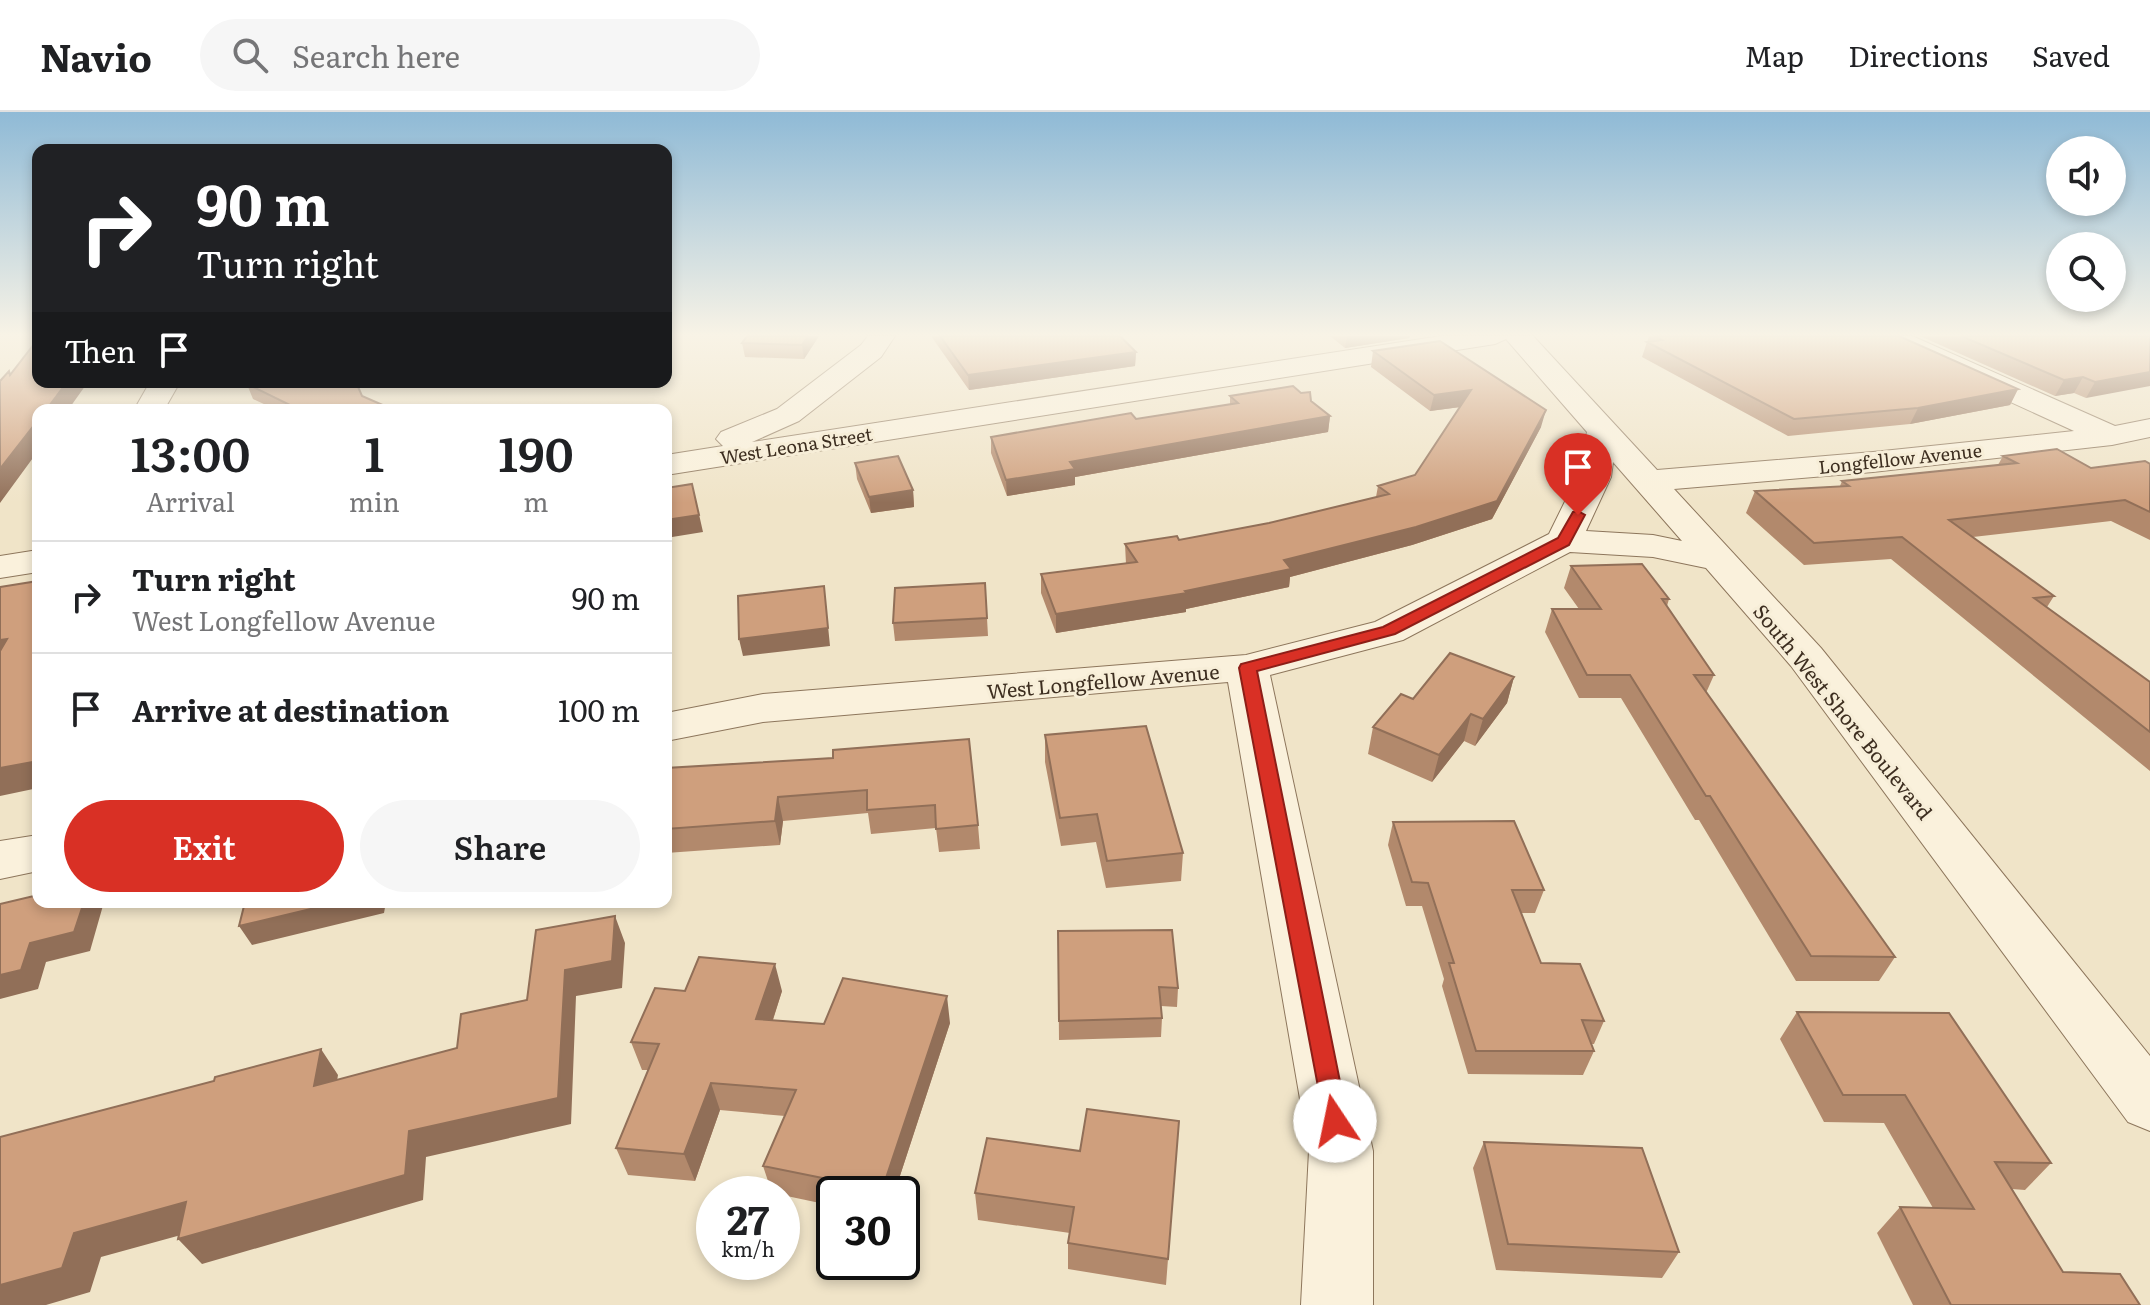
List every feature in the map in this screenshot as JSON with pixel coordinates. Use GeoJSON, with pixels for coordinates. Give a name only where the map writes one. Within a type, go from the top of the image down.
{"type":"FeatureCollection","features":[{"type":"Feature","properties":{"kind":"street"},"geometry":{"type":"LineString","coordinates":[[672,464],[788,415],[818,392]]}},
{"type":"Feature","properties":{"kind":"street","name":"West Leona Street"},"geometry":{"type":"LineString","coordinates":[[672,465],[1139,392]]}},
{"type":"Feature","properties":{"kind":"street","name":"South West Shore Boulevard"},"geometry":{"type":"LineString","coordinates":[[1568,392],[1806,657],[2150,1103]]}},
{"type":"Feature","properties":{"kind":"street"},"geometry":{"type":"LineString","coordinates":[[2013,392],[2150,453]]}},
{"type":"Feature","properties":{"kind":"street","name":"Longfellow Avenue"},"geometry":{"type":"LineString","coordinates":[[1649,481],[1873,462],[2112,436],[2150,428]]}},
{"type":"Feature","properties":{"kind":"street"},"geometry":{"type":"LineString","coordinates":[[1603,430],[1594,477],[1564,541],[1653,546],[1718,559]]}},
{"type":"Feature","properties":{"kind":"street","name":"West Longfellow Avenue"},"geometry":{"type":"LineString","coordinates":[[672,726],[763,708],[1247,668],[1389,631],[1564,541]]}},
{"type":"Feature","properties":{"kind":"street"},"geometry":{"type":"LineString","coordinates":[[0,567],[32,562]]}},
{"type":"Feature","properties":{"kind":"street"},"geometry":{"type":"LineString","coordinates":[[1247,668],[1341,1151],[1337,1305]]}},
{"type":"Feature","properties":{"kind":"street"},"geometry":{"type":"LineString","coordinates":[[0,860],[32,854]]}},
{"type":"Feature","properties":{"kind":"building"},"geometry":{"type":"Polygon","coordinates":[[[0,392],[60,392],[50,404],[32,404],[32,428],[0,469],[0,392]]]}},
{"type":"Feature","properties":{"kind":"building"},"geometry":{"type":"Polygon","coordinates":[[[263,392],[360,392],[362,396],[380,404],[288,404],[263,392]]]}},
{"type":"Feature","properties":{"kind":"building"},"geometry":{"type":"Polygon","coordinates":[[[1257,392],[1310,392],[1311,401],[1330,416],[1070,462],[1075,469],[1006,480],[991,437],[1131,413],[1136,419],[1238,403],[1230,396],[1257,392]]]}},
{"type":"Feature","properties":{"kind":"building"},"geometry":{"type":"Polygon","coordinates":[[[1429,392],[1459,392],[1434,395],[1429,392]]]}},
{"type":"Feature","properties":{"kind":"building"},"geometry":{"type":"Polygon","coordinates":[[[1470,392],[1518,392],[1546,410],[1497,501],[1416,527],[1284,560],[1291,569],[1185,591],[1187,593],[1056,614],[1041,574],[1137,562],[1125,544],[1177,536],[1179,540],[1269,523],[1389,494],[1378,486],[1415,475],[1470,392]]]}},
{"type":"Feature","properties":{"kind":"building"},"geometry":{"type":"Polygon","coordinates":[[[1742,392],[2004,392],[1918,408],[1794,419],[1742,392]]]}},
{"type":"Feature","properties":{"kind":"building"},"geometry":{"type":"Polygon","coordinates":[[[2057,449],[2091,468],[2145,461],[2150,464],[2150,512],[2125,500],[1949,520],[2054,596],[2034,598],[2150,682],[2150,732],[1902,537],[1814,543],[1755,491],[1849,486],[1842,481],[2017,463],[2003,456],[2057,449]]]}},
{"type":"Feature","properties":{"kind":"building"},"geometry":{"type":"Polygon","coordinates":[[[898,456],[913,490],[869,497],[855,463],[898,456]]]}},
{"type":"Feature","properties":{"kind":"building"},"geometry":{"type":"Polygon","coordinates":[[[692,484],[699,515],[672,519],[672,487],[692,484]]]}},
{"type":"Feature","properties":{"kind":"building"},"geometry":{"type":"Polygon","coordinates":[[[1642,564],[1669,599],[1662,599],[1714,675],[1694,675],[1895,957],[1811,956],[1630,675],[1587,675],[1552,609],[1601,609],[1571,566],[1642,564]]]}},
{"type":"Feature","properties":{"kind":"building"},"geometry":{"type":"Polygon","coordinates":[[[32,582],[32,762],[0,768],[0,651],[7,639],[0,640],[0,587],[32,582]]]}},
{"type":"Feature","properties":{"kind":"building"},"geometry":{"type":"Polygon","coordinates":[[[985,583],[987,618],[893,623],[895,588],[985,583]]]}},
{"type":"Feature","properties":{"kind":"building"},"geometry":{"type":"Polygon","coordinates":[[[824,586],[828,628],[739,639],[738,596],[824,586]]]}},
{"type":"Feature","properties":{"kind":"building"},"geometry":{"type":"Polygon","coordinates":[[[1450,653],[1514,677],[1483,719],[1471,714],[1439,755],[1373,727],[1401,694],[1413,699],[1450,653]]]}},
{"type":"Feature","properties":{"kind":"building"},"geometry":{"type":"Polygon","coordinates":[[[1146,726],[1183,853],[1107,861],[1097,814],[1060,818],[1045,735],[1146,726]]]}},
{"type":"Feature","properties":{"kind":"building"},"geometry":{"type":"Polygon","coordinates":[[[969,739],[978,825],[936,829],[935,805],[867,810],[867,790],[778,797],[775,821],[672,829],[672,768],[833,758],[833,750],[969,739]]]}},
{"type":"Feature","properties":{"kind":"building"},"geometry":{"type":"Polygon","coordinates":[[[1514,821],[1544,890],[1512,890],[1541,963],[1580,964],[1604,1021],[1582,1020],[1594,1051],[1476,1051],[1449,963],[1454,963],[1428,883],[1412,882],[1393,822],[1514,821]]]}},
{"type":"Feature","properties":{"kind":"building"},"geometry":{"type":"Polygon","coordinates":[[[32,896],[32,908],[82,908],[74,932],[30,943],[21,970],[0,975],[0,904],[32,896]]]}},
{"type":"Feature","properties":{"kind":"building"},"geometry":{"type":"Polygon","coordinates":[[[244,908],[315,908],[239,926],[244,908]]]}},
{"type":"Feature","properties":{"kind":"building"},"geometry":{"type":"Polygon","coordinates":[[[615,916],[612,961],[565,970],[558,1098],[409,1131],[405,1175],[178,1239],[186,1202],[74,1233],[62,1268],[0,1285],[0,1137],[214,1081],[215,1077],[321,1049],[314,1086],[457,1048],[461,1014],[527,1000],[536,930],[615,916]]]}},
{"type":"Feature","properties":{"kind":"building"},"geometry":{"type":"Polygon","coordinates":[[[1172,930],[1178,988],[1159,987],[1162,1018],[1059,1021],[1058,931],[1172,930]]]}},
{"type":"Feature","properties":{"kind":"building"},"geometry":{"type":"Polygon","coordinates":[[[699,957],[775,964],[756,1019],[824,1024],[843,978],[947,996],[887,1176],[816,1177],[763,1166],[796,1090],[711,1083],[684,1154],[616,1148],[659,1044],[631,1042],[655,988],[685,991],[699,957]]]}},
{"type":"Feature","properties":{"kind":"building"},"geometry":{"type":"Polygon","coordinates":[[[1797,1012],[1949,1013],[2051,1163],[1995,1162],[2063,1272],[2120,1274],[2140,1305],[1951,1305],[1900,1207],[1974,1209],[1905,1095],[1843,1095],[1797,1012]]]}},
{"type":"Feature","properties":{"kind":"building"},"geometry":{"type":"Polygon","coordinates":[[[1087,1109],[1179,1121],[1168,1259],[1068,1243],[1074,1207],[975,1193],[987,1138],[1080,1151],[1087,1109]]]}},
{"type":"Feature","properties":{"kind":"building"},"geometry":{"type":"Polygon","coordinates":[[[1484,1142],[1642,1148],[1679,1252],[1508,1244],[1484,1142]]]}},
{"type":"Feature","properties":{"kind":"route"},"geometry":{"type":"LineString","coordinates":[[1335,1121],[1247,668],[1389,631],[1564,541],[1578,515]]}}]}
